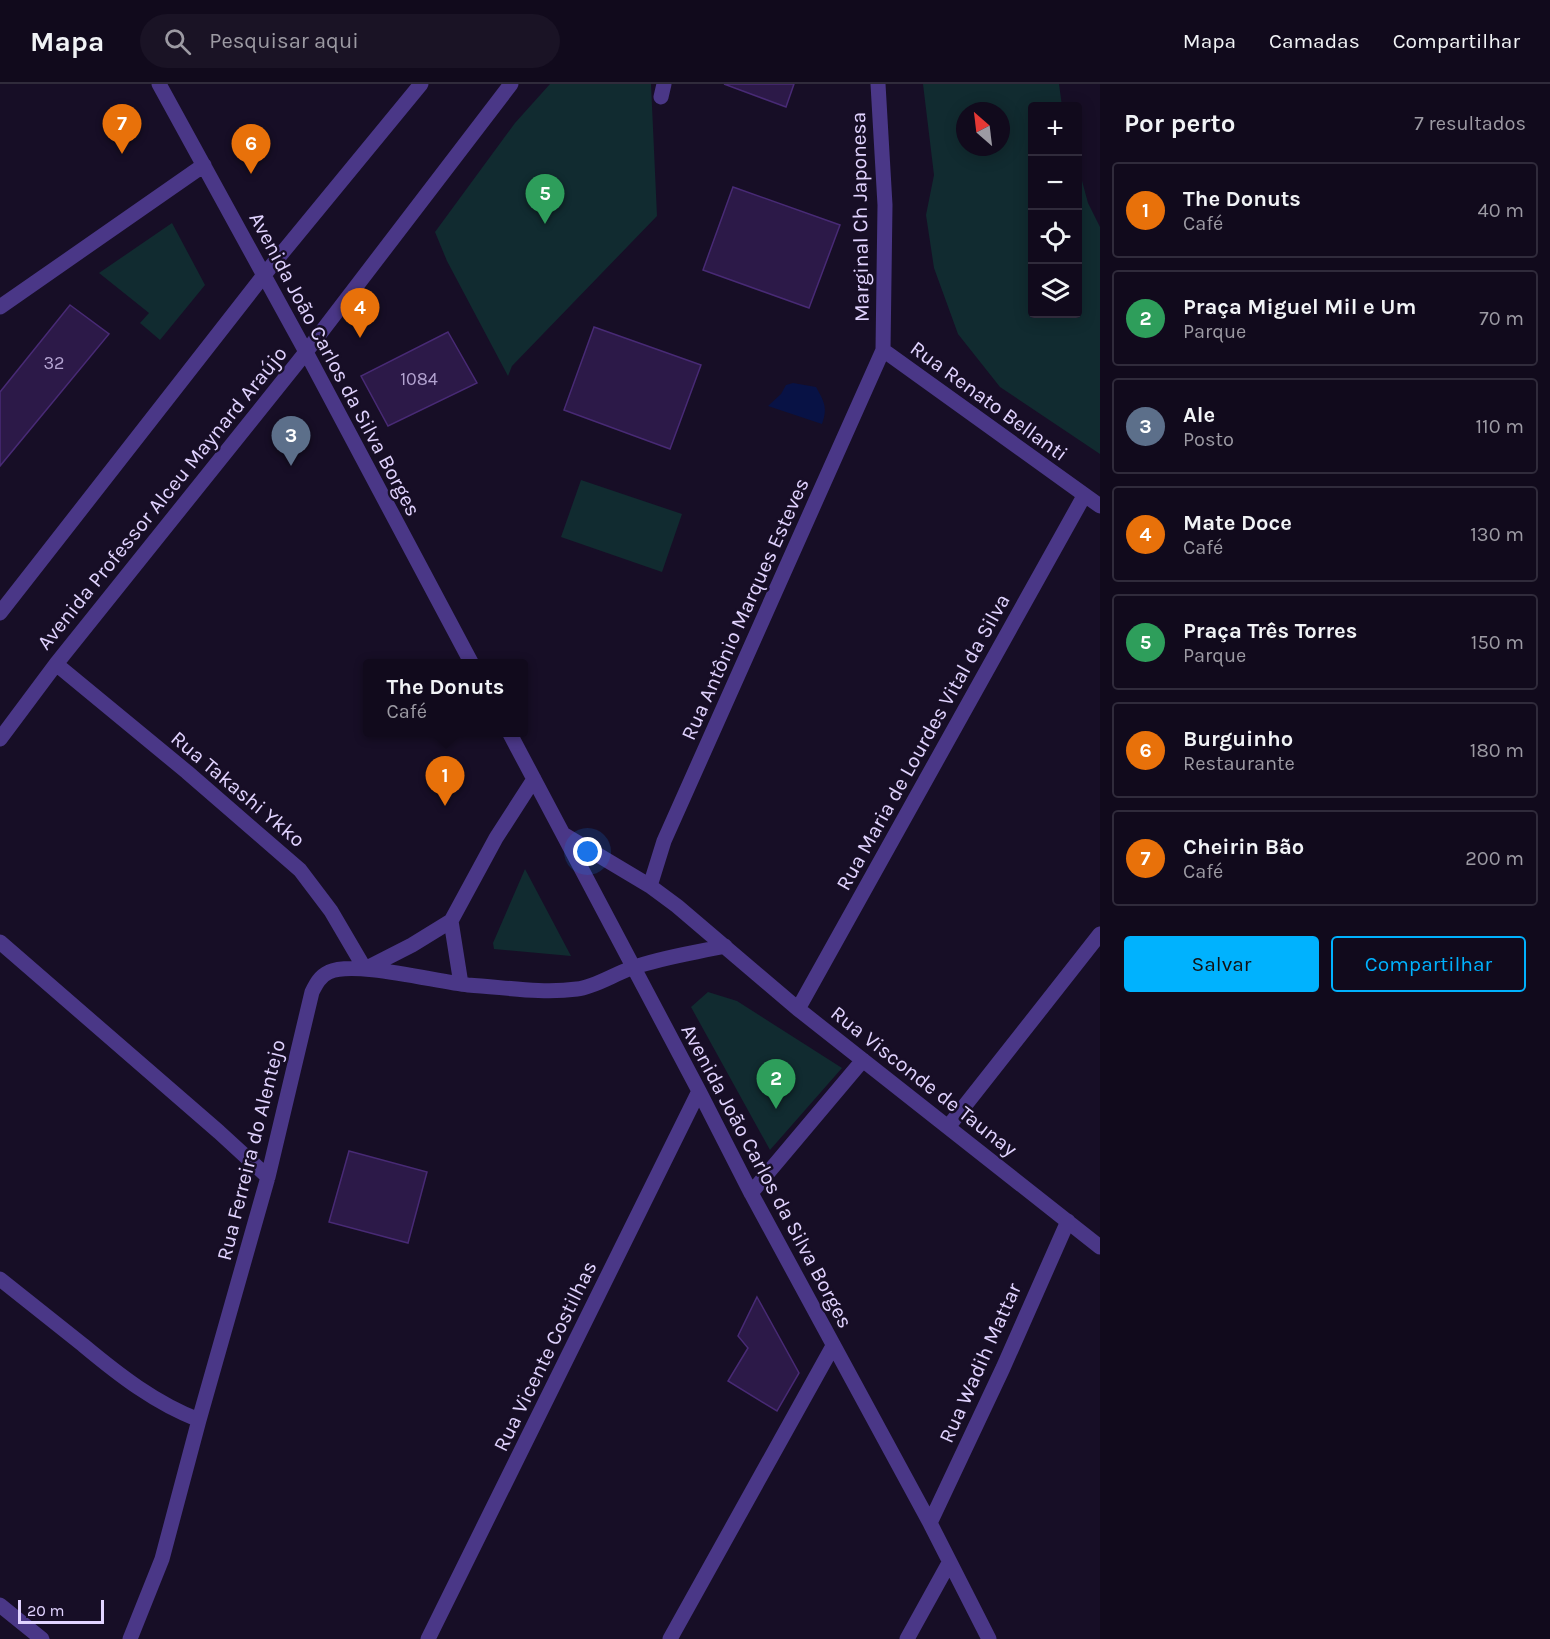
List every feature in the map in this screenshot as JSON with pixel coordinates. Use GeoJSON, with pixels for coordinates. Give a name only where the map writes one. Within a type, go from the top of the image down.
{"type":"FeatureCollection","features":[{"type":"Feature","properties":{"kind":"street","name":"Avenida João Carlos da Silva Borges"},"geometry":{"type":"LineString","coordinates":[[159,84],[306,352],[470,659]]}},
{"type":"Feature","properties":{"kind":"street"},"geometry":{"type":"LineString","coordinates":[[0,613],[264,275],[421,84]]}},
{"type":"Feature","properties":{"kind":"street","name":"Avenida Professor Alceu Maynard Araújo"},"geometry":{"type":"LineString","coordinates":[[0,739],[56,664],[306,352],[511,84]]}},
{"type":"Feature","properties":{"kind":"street","name":"Marginal Ch Japonesa"},"geometry":{"type":"LineString","coordinates":[[878,84],[885,205],[883,350]]}},
{"type":"Feature","properties":{"kind":"street"},"geometry":{"type":"LineString","coordinates":[[0,307],[204,165]]}},
{"type":"Feature","properties":{"kind":"street","name":"Rua Renato Bellanti"},"geometry":{"type":"LineString","coordinates":[[883,350],[1100,506]]}},
{"type":"Feature","properties":{"kind":"street","name":"Rua Antônio Marques Esteves"},"geometry":{"type":"LineString","coordinates":[[650,886],[664,841],[883,350]]}},
{"type":"Feature","properties":{"kind":"street","name":"Rua Maria de Lourdes Vital da Silva"},"geometry":{"type":"LineString","coordinates":[[798,1009],[1084,496]]}},
{"type":"Feature","properties":{"kind":"street","name":"Rua Takashi Ykko"},"geometry":{"type":"LineString","coordinates":[[56,664],[187,772],[300,870],[331,911],[365,969]]}},
{"type":"Feature","properties":{"kind":"street","name":"Avenida João Carlos da Silva Borges"},"geometry":{"type":"LineString","coordinates":[[513,737],[632,968],[699,1091],[750,1193],[930,1523],[989,1639]]}},
{"type":"Feature","properties":{"kind":"street"},"geometry":{"type":"LineString","coordinates":[[365,969],[412,945],[451,921],[496,838],[534,779]]}},
{"type":"Feature","properties":{"kind":"street","name":"Rua Visconde de Taunay"},"geometry":{"type":"LineString","coordinates":[[563,834],[650,886],[798,1009],[1100,1247]]}},
{"type":"Feature","properties":{"kind":"street"},"geometry":{"type":"LineString","coordinates":[[451,921],[460,984]]}},
{"type":"Feature","properties":{"kind":"street"},"geometry":{"type":"LineString","coordinates":[[948,1126],[1100,934]]}},
{"type":"Feature","properties":{"kind":"street"},"geometry":{"type":"LineString","coordinates":[[0,942],[268,1177]]}},
{"type":"Feature","properties":{"kind":"street"},"geometry":{"type":"LineString","coordinates":[[632,968],[725,946]]}},
{"type":"Feature","properties":{"kind":"street","name":"Rua Ferreira do Alentejo"},"geometry":{"type":"LineString","coordinates":[[130,1639],[162,1559],[268,1177],[312,992],[318,980],[328,972],[341,968],[365,969],[460,984],[553,991],[580,989],[632,968]]}},
{"type":"Feature","properties":{"kind":"street"},"geometry":{"type":"LineString","coordinates":[[750,1193],[863,1060]]}},
{"type":"Feature","properties":{"kind":"street","name":"Rua Vicente Costilhas"},"geometry":{"type":"LineString","coordinates":[[428,1639],[699,1091]]}},
{"type":"Feature","properties":{"kind":"street","name":"Rua Wadih Mattar"},"geometry":{"type":"LineString","coordinates":[[930,1523],[1003,1368],[1068,1221]]}},
{"type":"Feature","properties":{"kind":"street"},"geometry":{"type":"LineString","coordinates":[[0,1279],[141,1390],[177,1412],[199,1420]]}},
{"type":"Feature","properties":{"kind":"street"},"geometry":{"type":"LineString","coordinates":[[670,1639],[833,1346]]}},
{"type":"Feature","properties":{"kind":"street"},"geometry":{"type":"LineString","coordinates":[[907,1639],[950,1563]]}},
{"type":"Feature","properties":{"kind":"street"},"geometry":{"type":"LineString","coordinates":[[0,1605],[42,1639]]}},
{"type":"Feature","properties":{"kind":"green space"},"geometry":{"type":"Polygon","coordinates":[[[550,84],[651,84],[657,216],[512,366],[508,376],[447,261],[435,232],[515,123],[550,84]]]}},
{"type":"Feature","properties":{"kind":"green space"},"geometry":{"type":"Polygon","coordinates":[[[923,84],[1059,84],[1061,102],[1028,102],[1028,318],[1082,318],[1082,181],[1088,203],[1100,227],[1100,454],[1000,387],[958,334],[934,268],[926,215],[934,175],[923,84]]]}},
{"type":"Feature","properties":{"kind":"green space"},"geometry":{"type":"Polygon","coordinates":[[[172,223],[205,285],[160,340],[140,323],[149,313],[99,273],[172,223]]]}},
{"type":"Feature","properties":{"kind":"green space"},"geometry":{"type":"Polygon","coordinates":[[[581,480],[682,514],[662,572],[561,537],[581,480]]]}},
{"type":"Feature","properties":{"kind":"green space"},"geometry":{"type":"Polygon","coordinates":[[[525,869],[571,956],[494,949],[493,943],[525,869]]]}},
{"type":"Feature","properties":{"kind":"green space"},"geometry":{"type":"Polygon","coordinates":[[[708,992],[737,1001],[842,1068],[770,1150],[691,1007],[708,992]]]}},
{"type":"Feature","properties":{"kind":"shaded area"},"geometry":{"type":"Polygon","coordinates":[[[793,383],[816,387],[824,405],[825,413],[822,424],[768,406],[781,394],[786,385],[793,383]]]}},
{"type":"Feature","properties":{"kind":"building"},"geometry":{"type":"Polygon","coordinates":[[[724,84],[794,84],[786,107],[724,84]]]}},
{"type":"Feature","properties":{"kind":"building"},"geometry":{"type":"Polygon","coordinates":[[[733,187],[840,225],[809,308],[703,270],[733,187]]]}},
{"type":"Feature","properties":{"kind":"building"},"geometry":{"type":"Polygon","coordinates":[[[70,305],[109,334],[0,466],[0,392],[70,305]]]}},
{"type":"Feature","properties":{"kind":"building"},"geometry":{"type":"Polygon","coordinates":[[[594,327],[701,365],[670,449],[564,410],[594,327]]]}},
{"type":"Feature","properties":{"kind":"building"},"geometry":{"type":"Polygon","coordinates":[[[448,332],[477,383],[388,426],[361,376],[448,332]]]}},
{"type":"Feature","properties":{"kind":"building"},"geometry":{"type":"Polygon","coordinates":[[[349,1151],[427,1172],[408,1243],[329,1222],[349,1151]]]}},
{"type":"Feature","properties":{"kind":"building"},"geometry":{"type":"Polygon","coordinates":[[[757,1297],[799,1373],[777,1411],[728,1381],[748,1348],[738,1336],[757,1297]]]}},
{"type":"Feature","properties":{"kind":"place","name":"Cheirin Bão"},"geometry":{"type":"Point","coordinates":[122,154]}},
{"type":"Feature","properties":{"kind":"place","name":"Burguinho"},"geometry":{"type":"Point","coordinates":[251,174]}},
{"type":"Feature","properties":{"kind":"place","name":"Praça Três Torres"},"geometry":{"type":"Point","coordinates":[545,224]}},
{"type":"Feature","properties":{"kind":"place","name":"Mate Doce"},"geometry":{"type":"Point","coordinates":[360,338]}},
{"type":"Feature","properties":{"kind":"place","name":"Ale"},"geometry":{"type":"Point","coordinates":[291,466]}},
{"type":"Feature","properties":{"kind":"place","name":"The Donuts"},"geometry":{"type":"Point","coordinates":[445,806]}},
{"type":"Feature","properties":{"kind":"place","name":"Praça Miguel Mil e Um"},"geometry":{"type":"Point","coordinates":[776,1109]}}]}
